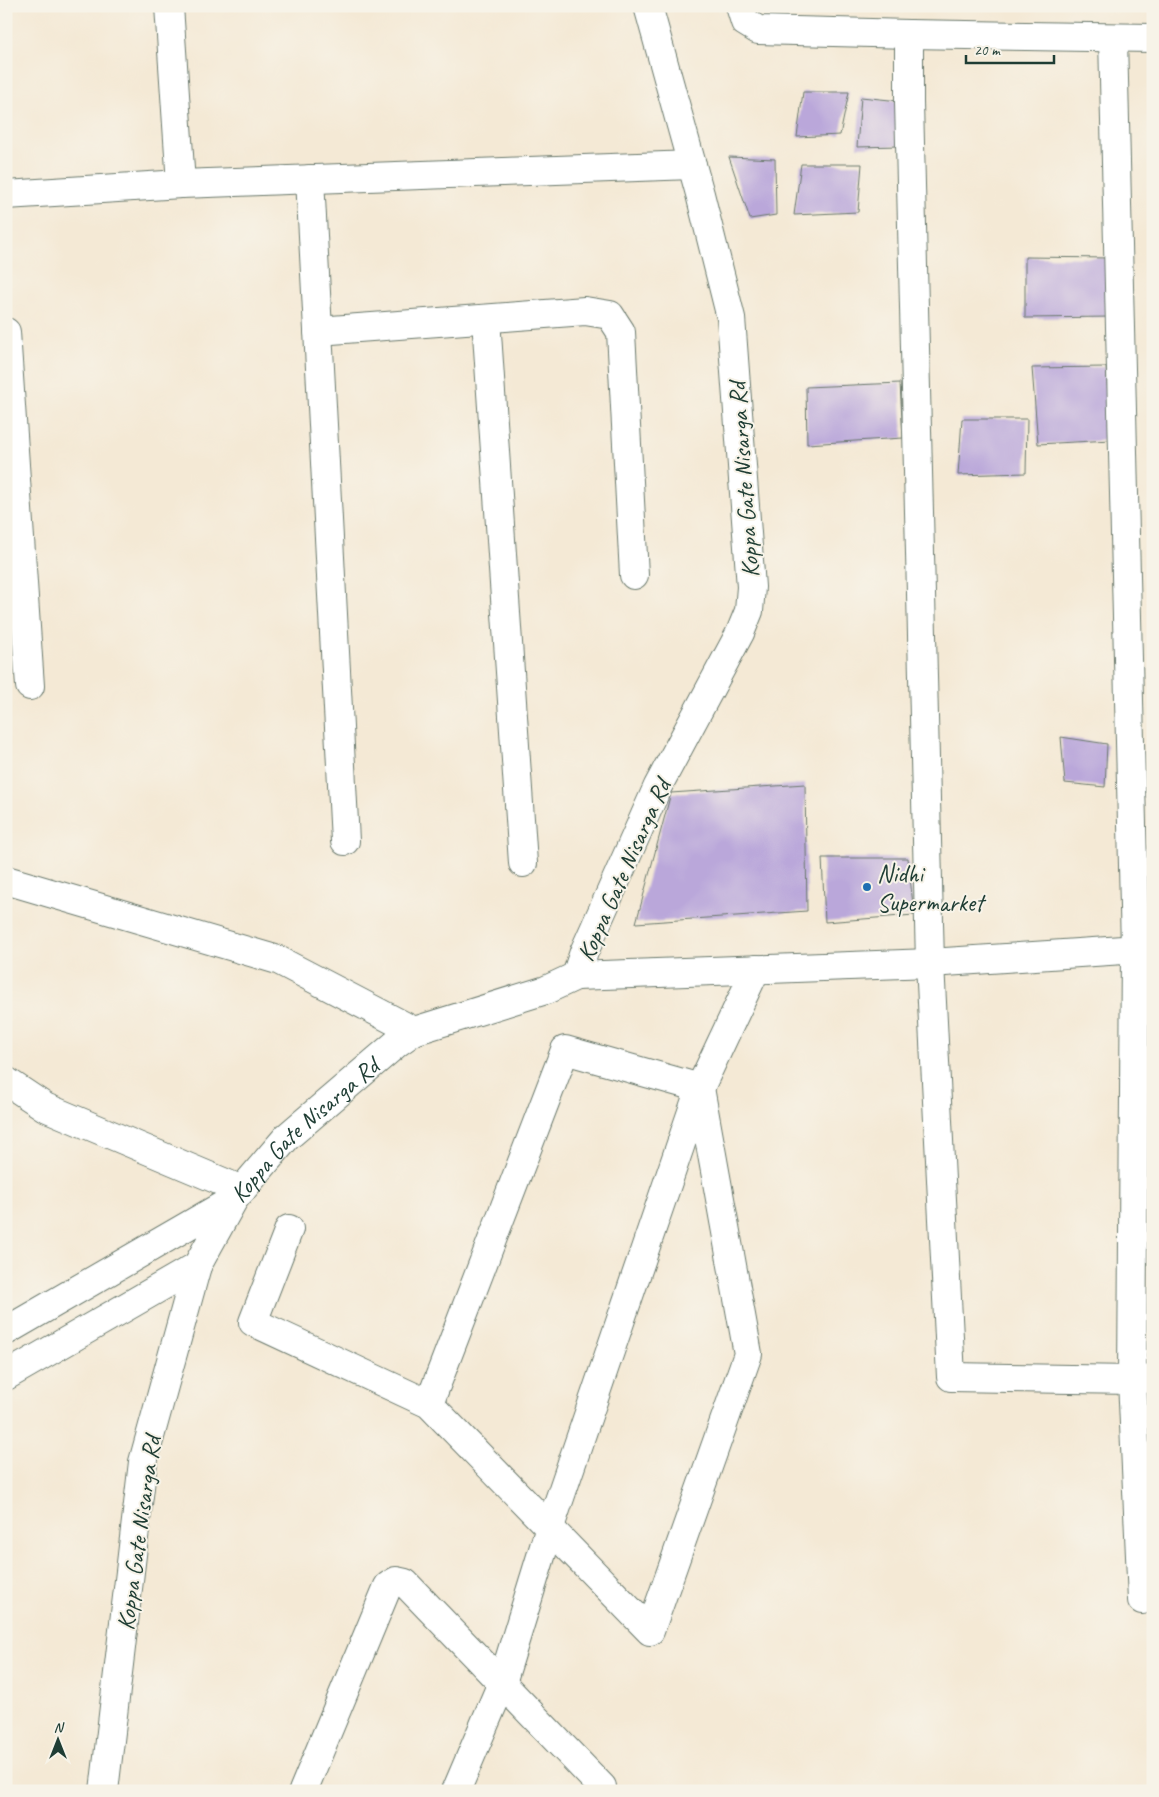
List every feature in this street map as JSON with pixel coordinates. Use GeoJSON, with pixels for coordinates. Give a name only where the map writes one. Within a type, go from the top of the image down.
{"type":"FeatureCollection","features":[{"type":"Feature","properties":{"kind":"street"},"geometry":{"type":"LineString","coordinates":[[169,6],[181,184]]}},
{"type":"Feature","properties":{"kind":"street","name":"Koppa Gate Nisarga Rd"},"geometry":{"type":"LineString","coordinates":[[104,1791],[143,1462],[198,1266],[238,1194],[286,1137],[397,1043],[414,1031],[546,990],[576,976],[584,952],[658,786],[750,611],[751,587],[730,318],[692,165],[648,6]]}},
{"type":"Feature","properties":{"kind":"street"},"geometry":{"type":"LineString","coordinates":[[740,6],[745,22],[758,30],[1153,38]]}},
{"type":"Feature","properties":{"kind":"street"},"geometry":{"type":"LineString","coordinates":[[909,34],[909,102],[930,963],[951,1377],[1142,1379]]}},
{"type":"Feature","properties":{"kind":"street"},"geometry":{"type":"LineString","coordinates":[[1113,38],[1144,948],[1142,1600]]}},
{"type":"Feature","properties":{"kind":"street"},"geometry":{"type":"LineString","coordinates":[[6,195],[181,184],[692,165]]}},
{"type":"Feature","properties":{"kind":"street"},"geometry":{"type":"LineString","coordinates":[[310,179],[345,841]]}},
{"type":"Feature","properties":{"kind":"street"},"geometry":{"type":"LineString","coordinates":[[318,331],[585,311],[610,315],[621,332],[634,575]]}},
{"type":"Feature","properties":{"kind":"street"},"geometry":{"type":"LineString","coordinates":[[486,319],[523,863]]}},
{"type":"Feature","properties":{"kind":"street"},"geometry":{"type":"LineString","coordinates":[[6,332],[30,686]]}},
{"type":"Feature","properties":{"kind":"street"},"geometry":{"type":"LineString","coordinates":[[6,880],[278,960],[414,1031]]}},
{"type":"Feature","properties":{"kind":"street"},"geometry":{"type":"LineString","coordinates":[[576,976],[930,963],[1144,948]]}},
{"type":"Feature","properties":{"kind":"street"},"geometry":{"type":"LineString","coordinates":[[456,1791],[502,1683],[550,1528],[700,1088],[756,969]]}},
{"type":"Feature","properties":{"kind":"street"},"geometry":{"type":"LineString","coordinates":[[429,1404],[565,1050],[700,1088]]}},
{"type":"Feature","properties":{"kind":"street"},"geometry":{"type":"LineString","coordinates":[[6,1081],[45,1107],[238,1194]]}},
{"type":"Feature","properties":{"kind":"street"},"geometry":{"type":"LineString","coordinates":[[289,1229],[253,1322],[429,1404],[650,1631],[748,1354],[700,1088]]}},
{"type":"Feature","properties":{"kind":"street"},"geometry":{"type":"LineString","coordinates":[[6,1331],[238,1194]]}},
{"type":"Feature","properties":{"kind":"street"},"geometry":{"type":"LineString","coordinates":[[6,1376],[198,1266]]}},
{"type":"Feature","properties":{"kind":"street"},"geometry":{"type":"LineString","coordinates":[[303,1791],[388,1586],[396,1581],[406,1583],[602,1787]]}},
{"type":"Feature","properties":{"kind":"building"},"geometry":{"type":"Polygon","coordinates":[[[803,92],[849,92],[840,135],[797,137],[803,92]]]}},
{"type":"Feature","properties":{"kind":"building"},"geometry":{"type":"Polygon","coordinates":[[[861,97],[909,102],[899,146],[857,147],[861,97]]]}},
{"type":"Feature","properties":{"kind":"building"},"geometry":{"type":"Polygon","coordinates":[[[729,157],[775,159],[776,215],[750,219],[729,157]]]}},
{"type":"Feature","properties":{"kind":"building"},"geometry":{"type":"Polygon","coordinates":[[[801,164],[862,164],[858,212],[794,215],[801,164]]]}},
{"type":"Feature","properties":{"kind":"building"},"geometry":{"type":"Polygon","coordinates":[[[1025,257],[1109,258],[1111,317],[1025,318],[1025,257]]]}},
{"type":"Feature","properties":{"kind":"building"},"geometry":{"type":"Polygon","coordinates":[[[1106,367],[1111,440],[1038,444],[1032,368],[1106,367]]]}},
{"type":"Feature","properties":{"kind":"building"},"geometry":{"type":"Polygon","coordinates":[[[900,383],[903,438],[807,444],[806,387],[900,383]]]}},
{"type":"Feature","properties":{"kind":"building"},"geometry":{"type":"Polygon","coordinates":[[[962,419],[1027,419],[1026,473],[958,475],[962,419]]]}},
{"type":"Feature","properties":{"kind":"building"},"geometry":{"type":"Polygon","coordinates":[[[1061,737],[1107,744],[1105,787],[1065,783],[1061,737]]]}},
{"type":"Feature","properties":{"kind":"building"},"geometry":{"type":"Polygon","coordinates":[[[805,784],[807,911],[636,923],[671,793],[805,784]]]}},
{"type":"Feature","properties":{"kind":"building","name":"Nidhi Supermarket"},"geometry":{"type":"Polygon","coordinates":[[[822,858],[908,858],[914,915],[825,922],[822,858]]]}},
{"type":"Feature","properties":{"kind":"place","name":"Nidhi Supermarket"},"geometry":{"type":"Point","coordinates":[867,887]}}]}
